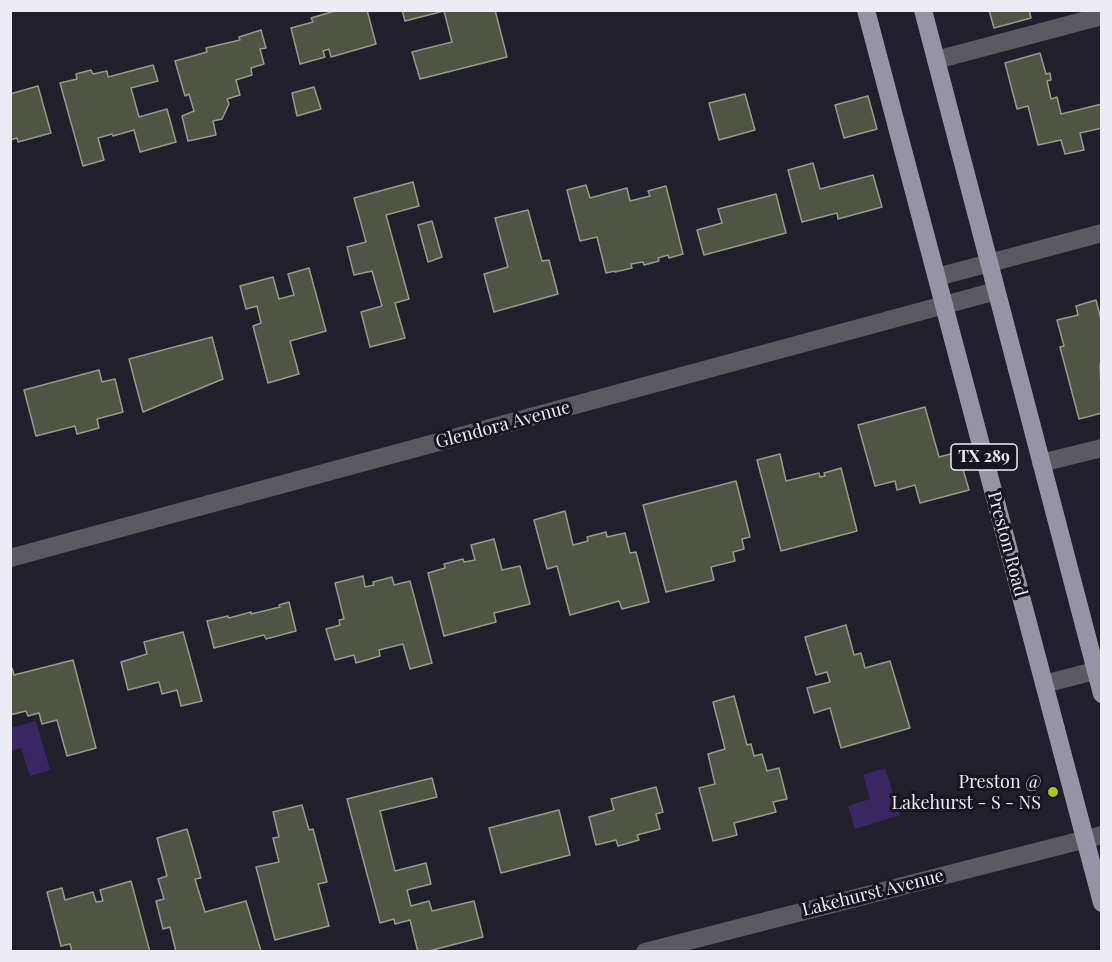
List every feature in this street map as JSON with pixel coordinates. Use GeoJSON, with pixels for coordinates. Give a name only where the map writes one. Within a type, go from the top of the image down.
{"type":"FeatureCollection","features":[{"type":"Feature","properties":{"kind":"main road","name":"Preston Road"},"geometry":{"type":"LineString","coordinates":[[866,10],[1044,684],[1093,838],[1101,903]]}},
{"type":"Feature","properties":{"kind":"main road","name":"TX 289"},"geometry":{"type":"LineString","coordinates":[[923,10],[1041,463],[1098,670],[1101,694]]}},
{"type":"Feature","properties":{"kind":"street"},"geometry":{"type":"LineString","coordinates":[[936,60],[1101,16]]}},
{"type":"Feature","properties":{"kind":"street"},"geometry":{"type":"LineString","coordinates":[[937,277],[1101,233]]}},
{"type":"Feature","properties":{"kind":"street","name":"Glendora Avenue"},"geometry":{"type":"LineString","coordinates":[[10,558],[996,291]]}},
{"type":"Feature","properties":{"kind":"street"},"geometry":{"type":"LineString","coordinates":[[1041,463],[1101,448]]}},
{"type":"Feature","properties":{"kind":"street"},"geometry":{"type":"LineString","coordinates":[[1044,684],[1098,670]]}},
{"type":"Feature","properties":{"kind":"street","name":"Lakehurst Avenue"},"geometry":{"type":"LineString","coordinates":[[645,951],[1093,838]]}},
{"type":"Feature","properties":{"kind":"shaded area"},"geometry":{"type":"Polygon","coordinates":[[[36,721],[50,770],[30,776],[21,748],[11,751],[11,728],[36,721]]]}},
{"type":"Feature","properties":{"kind":"shaded area"},"geometry":{"type":"Polygon","coordinates":[[[885,768],[900,815],[855,829],[848,806],[870,799],[863,775],[885,768]]]}},
{"type":"Feature","properties":{"kind":"building"},"geometry":{"type":"Polygon","coordinates":[[[338,10],[367,10],[376,44],[331,57],[329,49],[323,51],[325,57],[300,64],[291,28],[313,22],[311,18],[338,10]]]}},
{"type":"Feature","properties":{"kind":"building"},"geometry":{"type":"Polygon","coordinates":[[[402,10],[495,10],[507,57],[420,79],[412,52],[452,42],[444,11],[405,21],[402,10]]]}},
{"type":"Feature","properties":{"kind":"building"},"geometry":{"type":"Polygon","coordinates":[[[989,10],[1029,10],[1031,18],[994,28],[989,10]]]}},
{"type":"Feature","properties":{"kind":"building"},"geometry":{"type":"Polygon","coordinates":[[[261,30],[266,48],[260,49],[264,64],[251,68],[252,75],[236,80],[240,95],[227,99],[229,104],[222,119],[213,121],[216,135],[188,141],[182,116],[194,111],[189,94],[185,96],[175,61],[207,52],[206,48],[240,40],[239,37],[261,30]]]}},
{"type":"Feature","properties":{"kind":"building"},"geometry":{"type":"Polygon","coordinates":[[[1040,53],[1046,74],[1050,73],[1051,80],[1047,81],[1051,99],[1057,97],[1061,114],[1102,104],[1102,128],[1080,133],[1084,150],[1065,154],[1061,140],[1038,145],[1028,106],[1017,109],[1005,63],[1040,53]]]}},
{"type":"Feature","properties":{"kind":"building"},"geometry":{"type":"Polygon","coordinates":[[[153,65],[158,81],[131,88],[139,117],[167,109],[176,142],[140,152],[134,130],[113,136],[112,134],[98,138],[104,160],[83,166],[60,83],[77,79],[76,74],[91,70],[93,74],[107,71],[108,77],[153,65]]]}},
{"type":"Feature","properties":{"kind":"building"},"geometry":{"type":"Polygon","coordinates":[[[38,86],[51,133],[18,142],[17,138],[10,140],[10,94],[38,86]]]}},
{"type":"Feature","properties":{"kind":"building"},"geometry":{"type":"Polygon","coordinates":[[[314,87],[321,109],[297,116],[292,93],[314,87]]]}},
{"type":"Feature","properties":{"kind":"building"},"geometry":{"type":"Polygon","coordinates":[[[745,94],[755,130],[719,140],[709,103],[745,94]]]}},
{"type":"Feature","properties":{"kind":"building"},"geometry":{"type":"Polygon","coordinates":[[[868,96],[877,129],[844,138],[835,105],[868,96]]]}},
{"type":"Feature","properties":{"kind":"building"},"geometry":{"type":"Polygon","coordinates":[[[813,163],[820,189],[873,175],[882,207],[838,219],[837,213],[802,222],[788,170],[813,163]]]}},
{"type":"Feature","properties":{"kind":"building"},"geometry":{"type":"Polygon","coordinates":[[[413,182],[419,206],[386,215],[409,299],[395,303],[405,338],[370,347],[361,312],[382,306],[372,271],[354,275],[347,247],[366,242],[354,198],[413,182]]]}},
{"type":"Feature","properties":{"kind":"building"},"geometry":{"type":"Polygon","coordinates":[[[586,185],[590,198],[627,188],[630,201],[650,196],[648,191],[666,186],[683,254],[669,258],[668,255],[658,258],[659,261],[644,265],[643,262],[631,264],[632,268],[606,273],[597,237],[580,241],[567,190],[586,185]]]}},
{"type":"Feature","properties":{"kind":"building"},"geometry":{"type":"Polygon","coordinates":[[[776,194],[786,233],[704,255],[697,230],[722,223],[718,209],[776,194]]]}},
{"type":"Feature","properties":{"kind":"building"},"geometry":{"type":"Polygon","coordinates":[[[528,210],[542,261],[549,260],[558,294],[494,312],[484,274],[508,267],[495,218],[528,210]]]}},
{"type":"Feature","properties":{"kind":"building"},"geometry":{"type":"Polygon","coordinates":[[[432,221],[442,257],[428,262],[418,225],[432,221]]]}},
{"type":"Feature","properties":{"kind":"building"},"geometry":{"type":"Polygon","coordinates":[[[309,268],[326,331],[290,341],[299,374],[268,383],[253,326],[261,323],[257,306],[246,309],[240,286],[273,277],[279,299],[294,295],[288,274],[309,268]]]}},
{"type":"Feature","properties":{"kind":"building"},"geometry":{"type":"Polygon","coordinates":[[[1096,300],[1102,323],[1102,364],[1100,364],[1102,413],[1079,419],[1060,347],[1064,346],[1057,320],[1078,315],[1076,306],[1096,300]]]}},
{"type":"Feature","properties":{"kind":"building"},"geometry":{"type":"Polygon","coordinates":[[[212,337],[223,379],[143,412],[129,359],[212,337]]]}},
{"type":"Feature","properties":{"kind":"building"},"geometry":{"type":"Polygon","coordinates":[[[99,370],[102,382],[115,379],[123,412],[97,419],[99,428],[77,434],[75,426],[36,436],[24,390],[99,370]]]}},
{"type":"Feature","properties":{"kind":"building"},"geometry":{"type":"Polygon","coordinates":[[[925,407],[939,457],[958,452],[969,490],[920,503],[915,485],[897,490],[895,481],[875,486],[858,425],[925,407]]]}},
{"type":"Feature","properties":{"kind":"building"},"geometry":{"type":"Polygon","coordinates":[[[780,454],[786,481],[819,473],[820,477],[825,476],[824,473],[841,468],[857,531],[781,551],[757,460],[780,454]]]}},
{"type":"Feature","properties":{"kind":"building"},"geometry":{"type":"Polygon","coordinates":[[[736,481],[750,537],[742,539],[744,549],[733,552],[735,561],[711,567],[714,580],[666,592],[643,505],[736,481]]]}},
{"type":"Feature","properties":{"kind":"building"},"geometry":{"type":"Polygon","coordinates":[[[565,511],[573,545],[588,541],[587,537],[606,532],[607,537],[625,533],[630,553],[636,552],[649,602],[622,609],[619,601],[570,615],[557,566],[547,569],[534,520],[565,511]]]}},
{"type":"Feature","properties":{"kind":"building"},"geometry":{"type":"Polygon","coordinates":[[[494,539],[502,570],[520,566],[530,604],[494,613],[496,622],[444,636],[428,573],[445,568],[444,564],[463,559],[464,562],[475,560],[471,545],[494,539]]]}},
{"type":"Feature","properties":{"kind":"building"},"geometry":{"type":"Polygon","coordinates":[[[363,576],[365,587],[374,585],[373,582],[392,577],[394,585],[410,581],[432,663],[410,669],[403,644],[379,650],[380,656],[356,663],[354,655],[335,660],[326,629],[340,625],[339,620],[344,619],[335,583],[363,576]]]}},
{"type":"Feature","properties":{"kind":"building"},"geometry":{"type":"Polygon","coordinates":[[[289,602],[296,631],[266,639],[264,635],[214,648],[207,621],[251,612],[251,614],[280,607],[279,605],[289,602]]]}},
{"type":"Feature","properties":{"kind":"building"},"geometry":{"type":"Polygon","coordinates":[[[846,625],[854,655],[861,653],[865,668],[890,661],[910,728],[841,748],[830,708],[814,713],[807,688],[830,682],[827,672],[816,675],[805,637],[846,625]]]}},
{"type":"Feature","properties":{"kind":"building"},"geometry":{"type":"Polygon","coordinates":[[[183,632],[202,701],[181,706],[177,690],[162,694],[159,682],[128,690],[121,662],[147,654],[144,642],[183,632]]]}},
{"type":"Feature","properties":{"kind":"building"},"geometry":{"type":"Polygon","coordinates":[[[73,660],[96,748],[67,756],[57,720],[42,724],[39,713],[28,716],[26,711],[10,715],[10,668],[14,675],[73,660]]]}},
{"type":"Feature","properties":{"kind":"building"},"geometry":{"type":"Polygon","coordinates":[[[734,696],[747,745],[751,744],[754,756],[762,754],[767,771],[779,768],[787,799],[773,802],[776,812],[734,823],[737,835],[713,841],[699,788],[715,784],[708,754],[725,749],[713,702],[734,696]]]}},
{"type":"Feature","properties":{"kind":"building"},"geometry":{"type":"Polygon","coordinates":[[[432,778],[437,797],[380,811],[395,871],[426,863],[431,884],[407,890],[411,906],[429,901],[432,911],[474,901],[483,937],[418,952],[410,920],[395,924],[394,919],[380,923],[347,799],[432,778]]]}},
{"type":"Feature","properties":{"kind":"building"},"geometry":{"type":"Polygon","coordinates":[[[656,787],[663,812],[656,814],[660,829],[637,835],[639,840],[618,846],[616,840],[596,845],[589,817],[614,810],[611,799],[656,787]]]}},
{"type":"Feature","properties":{"kind":"building"},"geometry":{"type":"Polygon","coordinates":[[[302,805],[309,830],[313,829],[327,882],[318,884],[329,926],[275,940],[256,867],[279,862],[273,838],[279,837],[273,812],[302,805]]]}},
{"type":"Feature","properties":{"kind":"building"},"geometry":{"type":"Polygon","coordinates":[[[559,810],[570,855],[501,873],[489,828],[559,810]]]}},
{"type":"Feature","properties":{"kind":"building"},"geometry":{"type":"Polygon","coordinates":[[[187,829],[201,878],[195,879],[205,912],[246,901],[261,951],[176,952],[170,927],[163,929],[156,901],[164,899],[158,879],[167,876],[157,838],[187,829]]]}},
{"type":"Feature","properties":{"kind":"building"},"geometry":{"type":"Polygon","coordinates":[[[131,881],[150,952],[72,952],[70,944],[61,946],[47,892],[62,888],[65,900],[93,892],[96,902],[103,901],[100,890],[131,881]]]}},
{"type":"Feature","properties":{"kind":"place","name":"Preston @ Lakehurst - S - NS"},"geometry":{"type":"Point","coordinates":[1053,792]}}]}
